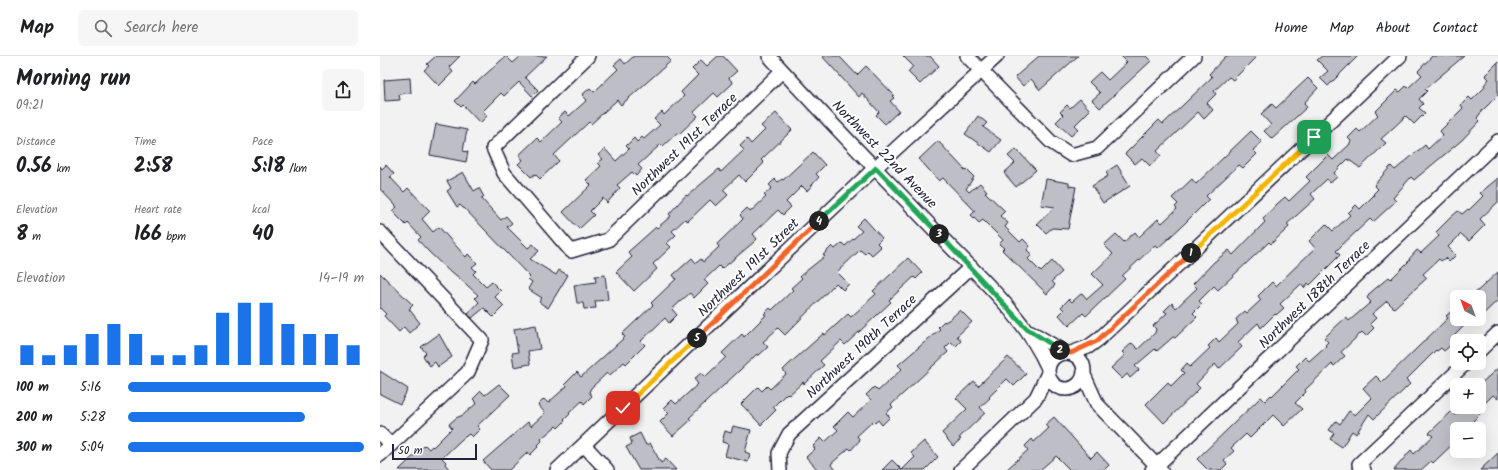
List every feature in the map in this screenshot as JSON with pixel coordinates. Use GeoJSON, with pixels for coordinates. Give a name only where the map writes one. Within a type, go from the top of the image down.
{"type":"FeatureCollection","features":[{"type":"Feature","properties":{"kind":"street","name":"Northwest 191st Terrace"},"geometry":{"type":"LineString","coordinates":[[588,56],[493,148],[504,174],[571,251],[608,240],[782,71]]}},
{"type":"Feature","properties":{"kind":"street","name":"Northwest 22nd Avenue"},"geometry":{"type":"LineString","coordinates":[[769,56],[971,268],[1026,328],[1041,352],[1048,370]]}},
{"type":"Feature","properties":{"kind":"street"},"geometry":{"type":"LineString","coordinates":[[967,56],[1051,142],[1071,155],[1098,148],[1194,56]]}},
{"type":"Feature","properties":{"kind":"street","name":"Northwest 191st Street"},"geometry":{"type":"LineString","coordinates":[[557,470],[876,168],[997,56]]}},
{"type":"Feature","properties":{"kind":"street"},"geometry":{"type":"LineString","coordinates":[[961,470],[1036,398],[1052,359],[1057,355],[1068,353],[1097,341],[1400,56]]}},
{"type":"Feature","properties":{"kind":"street","name":"Northwest 188th Terrace"},"geometry":{"type":"LineString","coordinates":[[1156,468],[1498,141]]}},
{"type":"Feature","properties":{"kind":"street"},"geometry":{"type":"LineString","coordinates":[[380,232],[482,340],[468,372],[380,455]]}},
{"type":"Feature","properties":{"kind":"street","name":"Northwest 190th Terrace"},"geometry":{"type":"LineString","coordinates":[[780,470],[779,453],[789,434],[971,268]]}},
{"type":"Feature","properties":{"kind":"street","name":"Northwest 22nd Avenue"},"geometry":{"type":"LineString","coordinates":[[1026,328],[1068,353]]}},
{"type":"Feature","properties":{"kind":"street"},"geometry":{"type":"LineString","coordinates":[[1486,344],[1498,333]]}},
{"type":"Feature","properties":{"kind":"street"},"geometry":{"type":"LineString","coordinates":[[1036,398],[1078,385],[1097,341]]}},
{"type":"Feature","properties":{"kind":"street"},"geometry":{"type":"LineString","coordinates":[[1068,353],[1080,358],[1097,404],[1156,468]]}},
{"type":"Feature","properties":{"kind":"street"},"geometry":{"type":"LineString","coordinates":[[1048,370],[1052,383],[1056,387],[1066,389],[1097,404]]}},
{"type":"Feature","properties":{"kind":"street"},"geometry":{"type":"LineString","coordinates":[[1361,467],[1459,370]]}},
{"type":"Feature","properties":{"kind":"street"},"geometry":{"type":"LineString","coordinates":[[380,434],[391,445]]}},
{"type":"Feature","properties":{"kind":"street"},"geometry":{"type":"LineString","coordinates":[[584,445],[607,470]]}},
{"type":"Feature","properties":{"kind":"building"},"geometry":{"type":"Polygon","coordinates":[[[436,56],[460,56],[449,67],[453,72],[439,86],[424,70],[429,66],[427,64],[436,56]]]}},
{"type":"Feature","properties":{"kind":"building"},"geometry":{"type":"Polygon","coordinates":[[[506,56],[513,63],[521,56],[547,56],[525,77],[538,90],[532,96],[519,82],[504,96],[501,93],[483,111],[487,116],[480,123],[463,105],[461,107],[455,101],[473,82],[475,84],[506,56]]]}},
{"type":"Feature","properties":{"kind":"building"},"geometry":{"type":"Polygon","coordinates":[[[634,56],[666,56],[671,61],[621,105],[617,100],[591,124],[589,122],[554,155],[559,161],[540,179],[535,174],[531,177],[518,164],[523,160],[519,155],[537,138],[541,142],[562,122],[558,118],[565,112],[569,116],[587,100],[582,95],[590,88],[594,92],[618,69],[614,65],[621,59],[625,64],[634,56]]]}},
{"type":"Feature","properties":{"kind":"building"},"geometry":{"type":"Polygon","coordinates":[[[718,56],[723,56],[737,71],[729,78],[733,83],[718,97],[714,93],[694,112],[698,116],[679,134],[677,133],[663,146],[661,144],[638,165],[642,169],[636,176],[632,172],[617,185],[620,188],[607,203],[603,198],[590,211],[594,215],[579,229],[563,212],[591,185],[586,180],[601,166],[598,163],[603,159],[598,155],[605,149],[616,161],[629,149],[626,146],[634,138],[637,142],[642,137],[644,139],[660,125],[654,119],[662,112],[664,115],[684,96],[681,92],[698,75],[692,69],[701,60],[707,66],[718,56]]]}},
{"type":"Feature","properties":{"kind":"building"},"geometry":{"type":"Polygon","coordinates":[[[822,56],[839,56],[857,75],[866,66],[894,95],[892,96],[894,98],[890,101],[899,111],[885,124],[876,115],[879,112],[862,93],[859,97],[822,56]]]}},
{"type":"Feature","properties":{"kind":"building"},"geometry":{"type":"Polygon","coordinates":[[[903,56],[930,56],[939,66],[920,84],[908,72],[913,66],[903,56]]]}},
{"type":"Feature","properties":{"kind":"building"},"geometry":{"type":"Polygon","coordinates":[[[1039,56],[1078,56],[1040,90],[1031,79],[1023,86],[1015,77],[1039,56]]]}},
{"type":"Feature","properties":{"kind":"building"},"geometry":{"type":"Polygon","coordinates":[[[1121,56],[1146,56],[1151,61],[1100,108],[1092,100],[1100,93],[1089,82],[1100,72],[1108,80],[1127,62],[1121,56]]]}},
{"type":"Feature","properties":{"kind":"building"},"geometry":{"type":"Polygon","coordinates":[[[1226,56],[1257,56],[1233,80],[1229,77],[1214,91],[1216,94],[1207,103],[1213,110],[1204,119],[1198,112],[1157,151],[1161,156],[1150,166],[1142,158],[1135,164],[1125,154],[1159,120],[1163,124],[1212,77],[1209,74],[1226,56]]]}},
{"type":"Feature","properties":{"kind":"building"},"geometry":{"type":"Polygon","coordinates":[[[1322,56],[1358,56],[1328,86],[1320,78],[1328,71],[1317,60],[1322,56]]]}},
{"type":"Feature","properties":{"kind":"building"},"geometry":{"type":"Polygon","coordinates":[[[1432,56],[1464,56],[1425,89],[1427,91],[1419,99],[1423,104],[1419,108],[1425,113],[1414,124],[1406,116],[1381,139],[1386,143],[1360,168],[1348,159],[1334,173],[1337,177],[1330,183],[1327,179],[1311,194],[1315,199],[1287,224],[1289,227],[1271,244],[1269,242],[1218,290],[1214,286],[1199,301],[1202,304],[1193,313],[1197,317],[1175,338],[1173,337],[1157,351],[1155,349],[1135,366],[1139,370],[1130,378],[1127,374],[1122,379],[1111,368],[1125,355],[1122,352],[1132,343],[1138,349],[1155,333],[1156,329],[1153,326],[1167,313],[1164,311],[1172,303],[1176,308],[1197,288],[1193,284],[1214,262],[1229,250],[1233,255],[1265,222],[1263,219],[1277,204],[1285,197],[1289,201],[1310,181],[1306,177],[1328,155],[1333,160],[1349,145],[1351,141],[1348,138],[1357,129],[1360,132],[1378,115],[1375,112],[1397,90],[1400,92],[1406,86],[1408,88],[1422,75],[1418,71],[1432,56]]]}},
{"type":"Feature","properties":{"kind":"building"},"geometry":{"type":"Polygon","coordinates":[[[1498,62],[1498,95],[1477,118],[1480,121],[1462,140],[1414,180],[1411,177],[1393,198],[1396,201],[1373,222],[1370,219],[1342,245],[1336,251],[1340,255],[1310,285],[1308,283],[1304,288],[1301,284],[1280,304],[1284,308],[1276,315],[1275,314],[1261,328],[1258,323],[1238,342],[1242,347],[1219,369],[1215,364],[1196,384],[1200,388],[1164,423],[1146,404],[1168,382],[1171,386],[1184,373],[1181,370],[1187,363],[1190,367],[1210,348],[1208,346],[1216,338],[1219,342],[1238,324],[1236,319],[1245,311],[1247,313],[1261,300],[1258,296],[1272,282],[1276,286],[1315,248],[1309,241],[1326,224],[1333,231],[1350,215],[1348,213],[1356,205],[1360,209],[1374,195],[1373,194],[1378,189],[1374,185],[1391,166],[1395,170],[1425,145],[1428,149],[1443,135],[1440,131],[1463,108],[1461,105],[1469,97],[1472,100],[1485,87],[1484,85],[1489,79],[1485,75],[1498,62]]]}},
{"type":"Feature","properties":{"kind":"building"},"geometry":{"type":"Polygon","coordinates":[[[410,78],[411,93],[399,94],[400,100],[385,101],[384,80],[410,78]]]}},
{"type":"Feature","properties":{"kind":"building"},"geometry":{"type":"Polygon","coordinates":[[[1308,78],[1318,88],[1304,103],[1307,107],[1272,139],[1264,131],[1271,125],[1261,114],[1272,104],[1276,108],[1308,78]]]}},
{"type":"Feature","properties":{"kind":"building"},"geometry":{"type":"Polygon","coordinates":[[[1080,99],[1090,110],[1075,125],[1079,129],[1071,136],[1056,122],[1063,115],[1060,112],[1067,105],[1070,108],[1080,99]]]}},
{"type":"Feature","properties":{"kind":"building"},"geometry":{"type":"Polygon","coordinates":[[[776,113],[792,130],[761,160],[764,163],[745,182],[739,175],[723,190],[728,195],[716,206],[710,200],[688,221],[685,219],[672,231],[676,235],[667,243],[671,247],[653,264],[657,269],[634,291],[616,272],[632,257],[628,252],[671,216],[669,214],[686,195],[687,196],[719,169],[721,172],[744,150],[740,146],[747,139],[751,144],[765,130],[761,126],[776,113]]]}},
{"type":"Feature","properties":{"kind":"building"},"geometry":{"type":"Polygon","coordinates":[[[978,116],[987,123],[983,127],[1001,140],[991,152],[965,134],[978,116]]]}},
{"type":"Feature","properties":{"kind":"building"},"geometry":{"type":"Polygon","coordinates":[[[436,124],[467,130],[463,151],[468,152],[466,162],[430,155],[436,124]]]}},
{"type":"Feature","properties":{"kind":"building"},"geometry":{"type":"Polygon","coordinates":[[[1251,131],[1262,142],[1253,150],[1257,154],[1243,168],[1239,165],[1206,196],[1209,199],[1182,226],[1158,248],[1155,245],[1122,276],[1125,279],[1086,316],[1083,313],[1069,326],[1059,315],[1064,310],[1061,307],[1069,299],[1072,302],[1082,293],[1087,299],[1103,285],[1092,274],[1113,254],[1104,245],[1116,234],[1124,242],[1135,232],[1139,237],[1158,219],[1162,223],[1177,209],[1175,207],[1178,204],[1172,198],[1192,179],[1196,184],[1251,131]]]}},
{"type":"Feature","properties":{"kind":"building"},"geometry":{"type":"Polygon","coordinates":[[[938,141],[965,170],[966,169],[974,177],[966,189],[969,192],[980,183],[987,191],[985,192],[1005,211],[1000,216],[1008,223],[1005,227],[1020,242],[1023,239],[1030,246],[1027,250],[1032,255],[1028,259],[1041,272],[1052,261],[1062,272],[1052,281],[1055,285],[1047,294],[1002,250],[1004,248],[999,244],[1003,240],[983,220],[979,223],[971,215],[975,211],[943,178],[939,181],[919,159],[938,141]]]}},
{"type":"Feature","properties":{"kind":"building"},"geometry":{"type":"Polygon","coordinates":[[[1016,149],[1036,170],[1016,187],[1004,173],[1015,163],[1008,156],[1016,149]]]}},
{"type":"Feature","properties":{"kind":"building"},"geometry":{"type":"Polygon","coordinates":[[[813,152],[825,165],[816,174],[819,177],[807,191],[802,186],[786,202],[791,207],[783,215],[778,210],[753,234],[757,239],[754,242],[722,269],[719,266],[704,280],[708,284],[694,298],[690,293],[672,309],[677,315],[669,323],[665,318],[641,341],[645,345],[626,364],[624,362],[610,375],[607,373],[591,388],[589,392],[592,396],[584,404],[582,401],[569,413],[570,414],[564,420],[565,421],[558,428],[556,426],[541,439],[542,441],[537,446],[538,447],[530,455],[528,452],[509,470],[491,470],[483,461],[528,422],[531,426],[545,413],[538,405],[544,399],[548,403],[567,386],[565,384],[577,372],[581,377],[625,337],[622,334],[653,305],[651,303],[676,279],[673,275],[692,258],[696,263],[701,259],[703,262],[719,247],[717,244],[743,219],[740,215],[747,208],[750,212],[766,197],[764,195],[772,188],[769,185],[775,179],[778,182],[782,179],[783,180],[813,152]]]}},
{"type":"Feature","properties":{"kind":"building"},"geometry":{"type":"Polygon","coordinates":[[[386,165],[394,174],[390,177],[404,192],[408,188],[430,211],[422,219],[433,232],[439,227],[466,257],[468,254],[477,263],[472,267],[476,271],[473,274],[486,287],[492,282],[501,291],[495,297],[504,306],[493,317],[484,308],[472,318],[468,314],[479,302],[475,298],[478,295],[452,272],[451,273],[428,251],[418,240],[421,237],[408,223],[406,225],[392,211],[397,207],[380,189],[380,166],[382,169],[386,165]]]}},
{"type":"Feature","properties":{"kind":"building"},"geometry":{"type":"Polygon","coordinates":[[[1117,165],[1130,186],[1103,203],[1092,186],[1108,176],[1106,172],[1117,165]]]}},
{"type":"Feature","properties":{"kind":"building"},"geometry":{"type":"Polygon","coordinates":[[[463,172],[474,191],[479,188],[484,197],[481,198],[501,220],[506,216],[512,223],[507,227],[528,248],[533,244],[539,251],[530,259],[556,275],[559,270],[568,275],[548,308],[539,302],[542,298],[528,289],[532,282],[528,279],[530,277],[464,208],[460,205],[457,207],[447,191],[451,188],[447,181],[463,172]]]}},
{"type":"Feature","properties":{"kind":"building"},"geometry":{"type":"Polygon","coordinates":[[[1498,178],[1498,202],[1480,219],[1485,225],[1469,241],[1461,234],[1448,247],[1456,255],[1449,262],[1445,258],[1441,261],[1439,259],[1423,274],[1427,278],[1394,308],[1387,301],[1372,314],[1376,318],[1370,324],[1374,328],[1366,336],[1362,332],[1341,352],[1345,356],[1334,366],[1332,364],[1305,390],[1306,392],[1295,403],[1302,409],[1284,426],[1273,415],[1250,438],[1246,434],[1231,448],[1234,451],[1224,460],[1227,464],[1221,470],[1208,470],[1197,459],[1261,397],[1265,401],[1271,395],[1272,396],[1299,369],[1296,366],[1305,357],[1309,361],[1326,346],[1325,345],[1328,342],[1324,338],[1346,317],[1349,321],[1371,302],[1367,298],[1370,293],[1389,277],[1391,279],[1410,260],[1409,259],[1417,250],[1421,253],[1439,236],[1436,232],[1458,211],[1462,214],[1468,209],[1469,210],[1483,196],[1480,193],[1498,178]]]}},
{"type":"Feature","properties":{"kind":"building"},"geometry":{"type":"Polygon","coordinates":[[[1046,179],[1069,183],[1069,186],[1076,187],[1068,229],[1052,228],[1046,233],[1037,224],[1055,207],[1041,205],[1046,179]]]}},
{"type":"Feature","properties":{"kind":"building"},"geometry":{"type":"Polygon","coordinates":[[[864,218],[882,238],[877,243],[881,247],[872,255],[868,251],[865,254],[860,250],[837,272],[849,284],[843,290],[836,283],[785,335],[778,328],[763,342],[768,347],[758,356],[757,354],[689,418],[691,420],[673,436],[660,422],[669,413],[664,408],[672,400],[676,404],[698,384],[694,379],[701,373],[705,377],[726,357],[722,353],[742,334],[744,337],[766,315],[764,314],[770,308],[772,310],[793,290],[791,288],[802,278],[800,276],[825,256],[823,255],[832,246],[835,249],[842,243],[845,246],[862,231],[856,226],[864,218]]]}},
{"type":"Feature","properties":{"kind":"building"},"geometry":{"type":"Polygon","coordinates":[[[908,258],[922,273],[916,279],[914,277],[889,300],[891,302],[845,345],[841,341],[820,361],[824,365],[804,384],[803,382],[789,395],[787,393],[773,407],[776,410],[761,425],[741,404],[758,387],[762,391],[767,386],[770,389],[786,374],[783,370],[788,365],[848,314],[851,317],[876,294],[873,291],[908,258]]]}},
{"type":"Feature","properties":{"kind":"building"},"geometry":{"type":"Polygon","coordinates":[[[1498,272],[1498,300],[1486,311],[1486,290],[1479,290],[1498,272]]]}},
{"type":"Feature","properties":{"kind":"building"},"geometry":{"type":"Polygon","coordinates":[[[380,273],[413,305],[409,309],[420,323],[409,333],[404,327],[399,332],[384,316],[386,314],[380,308],[380,273]]]}},
{"type":"Feature","properties":{"kind":"building"},"geometry":{"type":"Polygon","coordinates":[[[605,275],[608,300],[595,301],[596,308],[584,309],[583,303],[577,303],[574,285],[596,282],[595,276],[605,275]]]}},
{"type":"Feature","properties":{"kind":"building"},"geometry":{"type":"Polygon","coordinates":[[[960,310],[972,322],[957,336],[961,341],[956,346],[951,342],[945,348],[948,352],[891,405],[893,407],[886,413],[890,417],[882,425],[878,420],[875,423],[873,421],[857,436],[860,440],[851,450],[849,448],[831,464],[836,470],[818,470],[806,457],[815,449],[813,446],[821,438],[825,442],[838,430],[834,426],[848,412],[853,417],[871,400],[866,395],[874,387],[878,391],[902,369],[898,365],[940,329],[938,327],[944,321],[945,322],[950,319],[960,310]]]}},
{"type":"Feature","properties":{"kind":"building"},"geometry":{"type":"Polygon","coordinates":[[[1450,312],[1450,326],[1464,326],[1456,334],[1450,334],[1450,346],[1444,351],[1441,348],[1437,351],[1436,350],[1406,380],[1410,384],[1374,419],[1369,414],[1356,434],[1352,431],[1342,447],[1330,439],[1334,433],[1329,430],[1336,421],[1340,424],[1349,411],[1355,415],[1372,398],[1363,388],[1376,376],[1382,382],[1448,318],[1446,316],[1450,312]]]}},
{"type":"Feature","properties":{"kind":"building"},"geometry":{"type":"Polygon","coordinates":[[[536,325],[540,349],[528,351],[530,364],[514,367],[512,353],[518,352],[514,329],[536,325]]]}},
{"type":"Feature","properties":{"kind":"building"},"geometry":{"type":"Polygon","coordinates":[[[439,334],[452,357],[438,367],[435,362],[430,366],[423,356],[426,353],[421,347],[439,334]]]}},
{"type":"Feature","properties":{"kind":"building"},"geometry":{"type":"Polygon","coordinates":[[[1008,357],[1026,374],[1014,386],[1007,379],[980,407],[985,413],[959,438],[961,439],[953,446],[942,433],[967,409],[956,398],[974,381],[978,386],[1008,357]]]}},
{"type":"Feature","properties":{"kind":"building"},"geometry":{"type":"Polygon","coordinates":[[[1498,368],[1498,399],[1493,395],[1486,402],[1486,379],[1498,368]]]}},
{"type":"Feature","properties":{"kind":"building"},"geometry":{"type":"Polygon","coordinates":[[[380,371],[408,389],[400,404],[380,394],[380,371]]]}},
{"type":"Feature","properties":{"kind":"building"},"geometry":{"type":"Polygon","coordinates":[[[499,384],[510,395],[477,426],[480,429],[472,437],[469,434],[442,458],[450,470],[399,470],[425,445],[429,449],[432,446],[433,447],[452,428],[449,424],[477,403],[473,399],[481,391],[485,395],[499,384]]]}},
{"type":"Feature","properties":{"kind":"building"},"geometry":{"type":"Polygon","coordinates":[[[1450,413],[1455,415],[1480,414],[1473,421],[1474,422],[1450,422],[1450,447],[1433,463],[1431,461],[1421,470],[1394,470],[1411,450],[1414,454],[1433,436],[1429,433],[1450,413]]]}},
{"type":"Feature","properties":{"kind":"building"},"geometry":{"type":"Polygon","coordinates":[[[1054,417],[1091,458],[1097,452],[1109,465],[1104,470],[1070,470],[1056,456],[1040,470],[1006,470],[1028,450],[1025,446],[1032,439],[1034,442],[1049,428],[1045,425],[1054,417]]]}},
{"type":"Feature","properties":{"kind":"building"},"geometry":{"type":"Polygon","coordinates":[[[733,426],[751,430],[745,452],[750,454],[748,462],[725,456],[728,444],[722,442],[725,431],[731,433],[733,426]]]}},
{"type":"Feature","properties":{"kind":"building"},"geometry":{"type":"Polygon","coordinates":[[[640,433],[646,445],[650,443],[661,463],[666,459],[676,470],[639,470],[626,447],[632,444],[630,438],[640,433]]]}},
{"type":"Feature","properties":{"kind":"building"},"geometry":{"type":"Polygon","coordinates":[[[924,441],[938,457],[925,470],[902,470],[915,457],[911,453],[924,441]]]}},
{"type":"Feature","properties":{"kind":"building"},"geometry":{"type":"Polygon","coordinates":[[[1498,453],[1498,470],[1480,470],[1498,453]]]}},
{"type":"Feature","properties":{"kind":"building"},"geometry":{"type":"Polygon","coordinates":[[[892,460],[902,470],[882,470],[892,460]]]}},
{"type":"Feature","properties":{"kind":"route"},"geometry":{"type":"LineString","coordinates":[[623,408],[876,168],[1026,328],[1054,347],[1071,353],[1097,341],[1314,137]]}}]}
